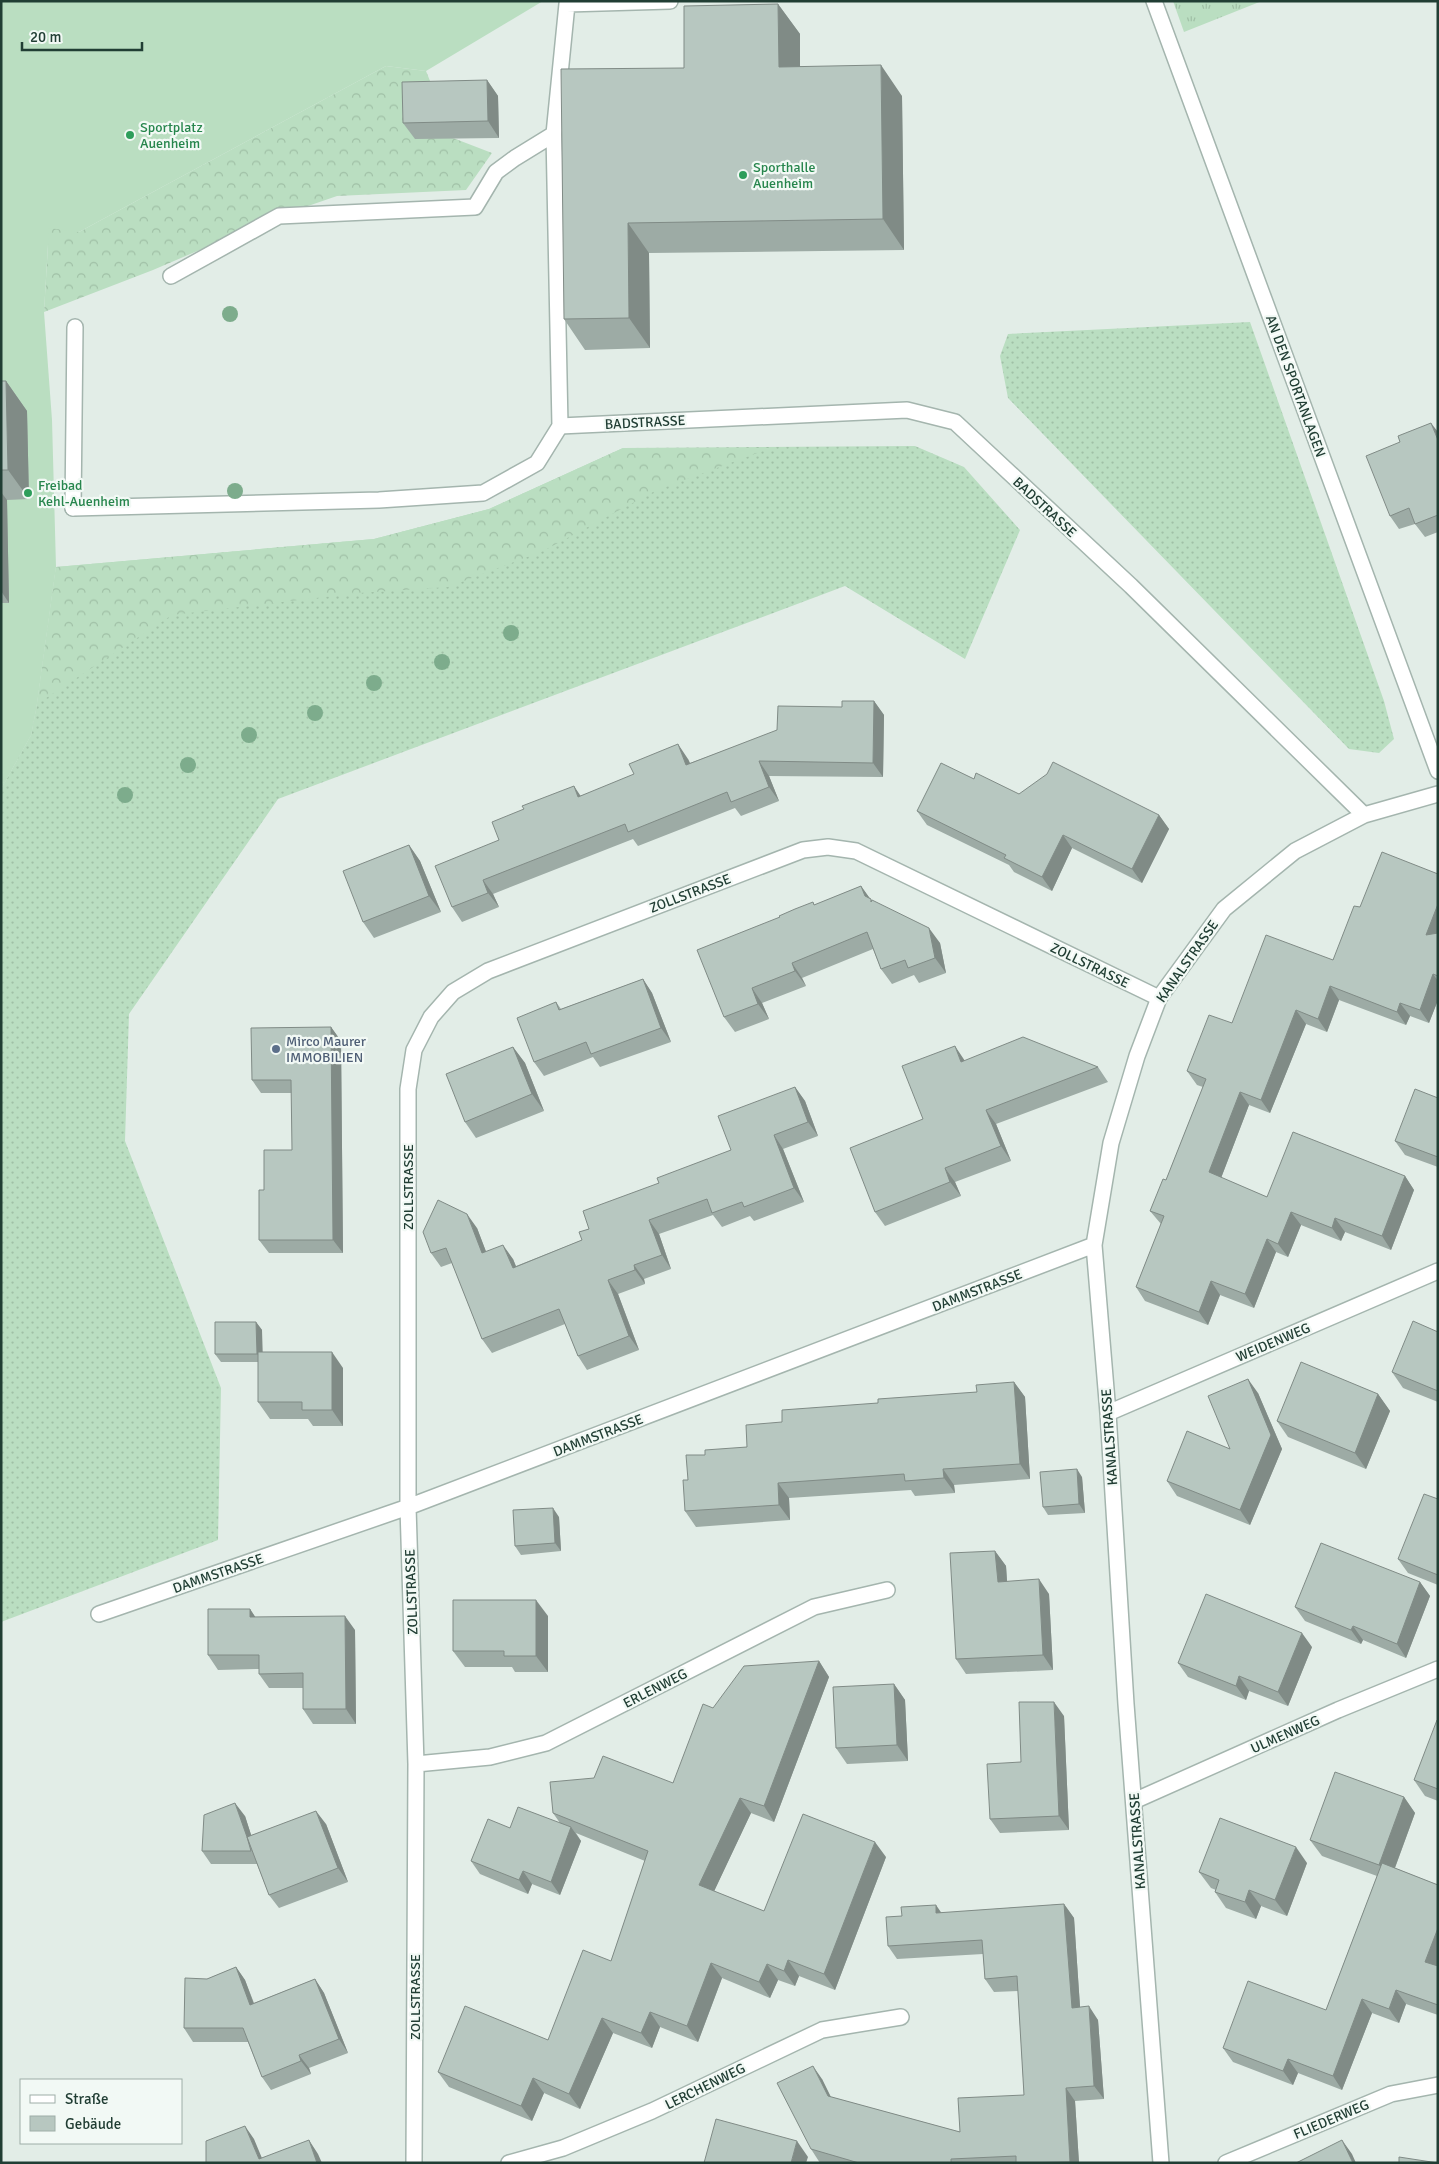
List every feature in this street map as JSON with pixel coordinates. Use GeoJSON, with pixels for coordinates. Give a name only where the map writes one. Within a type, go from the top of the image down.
{"type":"FeatureCollection","features":[{"type":"Feature","properties":{"kind":"street"},"geometry":{"type":"LineString","coordinates":[[75,327],[72,508],[379,500],[483,494],[537,464],[560,426],[554,134],[567,4],[670,1]]}},
{"type":"Feature","properties":{"kind":"street","name":"AN DEN SPORTANLAGEN"},"geometry":{"type":"LineString","coordinates":[[1154,1],[1438,771]]}},
{"type":"Feature","properties":{"kind":"street"},"geometry":{"type":"LineString","coordinates":[[171,276],[279,216],[475,207],[496,172],[514,158],[554,134]]}},
{"type":"Feature","properties":{"kind":"street","name":"BADSTRASSE"},"geometry":{"type":"LineString","coordinates":[[560,426],[908,410],[955,422],[1131,586],[1364,815]]}},
{"type":"Feature","properties":{"kind":"street"},"geometry":{"type":"LineString","coordinates":[[1364,815],[1438,794]]}},
{"type":"Feature","properties":{"kind":"street","name":"KANALSTRASSE"},"geometry":{"type":"LineString","coordinates":[[1161,2163],[1108,1413],[1094,1245],[1111,1143],[1137,1056],[1158,998],[1224,909],[1295,851],[1364,815]]}},
{"type":"Feature","properties":{"kind":"street","name":"ZOLLSTRASSE"},"geometry":{"type":"LineString","coordinates":[[414,2163],[416,1764],[408,1507],[408,1089],[414,1050],[430,1017],[453,992],[488,971],[803,850],[828,847],[856,851],[1158,998]]}},
{"type":"Feature","properties":{"kind":"street","name":"DAMMSTRASSE"},"geometry":{"type":"LineString","coordinates":[[99,1614],[408,1507],[1094,1245]]}},
{"type":"Feature","properties":{"kind":"street","name":"WEIDENWEG"},"geometry":{"type":"LineString","coordinates":[[1108,1413],[1438,1271]]}},
{"type":"Feature","properties":{"kind":"street","name":"ERLENWEG"},"geometry":{"type":"LineString","coordinates":[[416,1764],[490,1757],[546,1743],[814,1607],[887,1590]]}},
{"type":"Feature","properties":{"kind":"street","name":"ULMENWEG"},"geometry":{"type":"LineString","coordinates":[[1134,1801],[1338,1710],[1438,1669]]}},
{"type":"Feature","properties":{"kind":"street","name":"LERCHENWEG"},"geometry":{"type":"LineString","coordinates":[[510,2163],[563,2148],[652,2111],[822,2030],[901,2017]]}},
{"type":"Feature","properties":{"kind":"street","name":"FLIEDERWEG"},"geometry":{"type":"LineString","coordinates":[[1226,2163],[1391,2094],[1438,2085]]}},
{"type":"Feature","properties":{"kind":"green space","name":"Sportplatz Auenheim"},"geometry":{"type":"Polygon","coordinates":[[[1,1],[543,1],[426,71],[386,66],[79,232],[49,228],[44,312],[52,420],[56,567],[31,735],[1,789],[1,1]]]}},
{"type":"Feature","properties":{"kind":"green space"},"geometry":{"type":"Polygon","coordinates":[[[1173,1],[1262,1],[1184,32],[1173,1]]]}},
{"type":"Feature","properties":{"kind":"green space"},"geometry":{"type":"Polygon","coordinates":[[[386,66],[426,71],[453,138],[492,153],[466,190],[337,196],[279,216],[153,270],[44,312],[48,245],[1,198],[79,232],[386,66]]]}},
{"type":"Feature","properties":{"kind":"green space"},"geometry":{"type":"Polygon","coordinates":[[[1250,322],[1384,701],[1394,739],[1379,753],[1349,749],[1008,398],[1000,356],[1008,334],[1250,322]]]}},
{"type":"Feature","properties":{"kind":"green space"},"geometry":{"type":"Polygon","coordinates":[[[915,446],[964,467],[1020,530],[965,659],[845,586],[278,799],[129,1014],[125,1141],[221,1388],[218,1540],[1,1622],[1,789],[31,735],[56,567],[374,539],[489,509],[623,448],[915,446]]]}},
{"type":"Feature","properties":{"kind":"green space"},"geometry":{"type":"Polygon","coordinates":[[[623,448],[771,448],[655,491],[543,551],[448,587],[359,593],[172,615],[37,704],[56,567],[374,539],[489,509],[623,448]]]}},
{"type":"Feature","properties":{"kind":"green space"},"geometry":{"type":"Polygon","coordinates":[[[37,704],[31,735],[1,789],[37,704]]]}},
{"type":"Feature","properties":{"kind":"building","name":"Sporthalle Auenheim"},"geometry":{"type":"Polygon","coordinates":[[[778,4],[779,67],[881,65],[883,219],[628,223],[629,318],[564,319],[561,69],[684,68],[684,6],[778,4]]]}},
{"type":"Feature","properties":{"kind":"building"},"geometry":{"type":"Polygon","coordinates":[[[487,80],[488,121],[403,123],[402,82],[487,80]]]}},
{"type":"Feature","properties":{"kind":"building"},"geometry":{"type":"Polygon","coordinates":[[[1,381],[6,381],[8,470],[1,470],[1,381]]]}},
{"type":"Feature","properties":{"kind":"building"},"geometry":{"type":"Polygon","coordinates":[[[1431,423],[1438,440],[1438,515],[1415,524],[1409,508],[1390,516],[1366,456],[1400,442],[1398,436],[1431,423]]]}},
{"type":"Feature","properties":{"kind":"building"},"geometry":{"type":"Polygon","coordinates":[[[842,701],[874,701],[873,763],[759,761],[769,787],[731,802],[727,792],[628,832],[625,824],[483,880],[488,893],[452,907],[435,866],[499,840],[492,822],[524,809],[522,806],[574,786],[578,797],[634,774],[629,764],[678,744],[686,765],[777,730],[778,706],[842,707],[842,701]]]}},
{"type":"Feature","properties":{"kind":"building"},"geometry":{"type":"Polygon","coordinates":[[[1053,762],[1159,815],[1132,869],[1063,835],[1042,877],[1004,858],[1006,855],[917,811],[941,763],[974,779],[976,773],[1019,794],[1047,774],[1053,762]]]}},
{"type":"Feature","properties":{"kind":"building"},"geometry":{"type":"Polygon","coordinates":[[[409,845],[429,896],[363,922],[343,871],[409,845]]]}},
{"type":"Feature","properties":{"kind":"building"},"geometry":{"type":"Polygon","coordinates":[[[1382,852],[1438,874],[1438,904],[1426,935],[1438,933],[1438,976],[1433,974],[1420,1010],[1400,1003],[1397,1012],[1330,986],[1318,1019],[1296,1010],[1261,1100],[1240,1092],[1209,1172],[1267,1197],[1293,1132],[1405,1176],[1382,1236],[1335,1218],[1332,1228],[1291,1212],[1278,1244],[1267,1239],[1245,1294],[1211,1281],[1199,1312],[1136,1287],[1164,1216],[1150,1211],[1163,1179],[1166,1180],[1206,1079],[1187,1071],[1209,1015],[1232,1023],[1266,935],[1333,960],[1354,906],[1360,907],[1382,852]]]}},
{"type":"Feature","properties":{"kind":"building"},"geometry":{"type":"Polygon","coordinates":[[[861,886],[865,896],[871,899],[871,902],[872,900],[929,928],[935,958],[908,968],[905,960],[881,969],[867,932],[792,963],[795,971],[752,988],[758,1004],[724,1017],[697,950],[780,917],[795,909],[813,902],[814,905],[861,886]]]}},
{"type":"Feature","properties":{"kind":"building"},"geometry":{"type":"Polygon","coordinates":[[[643,979],[661,1028],[591,1054],[586,1042],[534,1062],[517,1018],[556,1002],[559,1010],[643,979]]]}},
{"type":"Feature","properties":{"kind":"building"},"geometry":{"type":"Polygon","coordinates":[[[331,1027],[333,1240],[259,1240],[259,1190],[264,1190],[264,1150],[292,1150],[291,1080],[252,1080],[251,1028],[331,1027]]]}},
{"type":"Feature","properties":{"kind":"building"},"geometry":{"type":"Polygon","coordinates":[[[1023,1037],[1098,1067],[986,1110],[1001,1146],[945,1168],[950,1182],[875,1212],[850,1148],[923,1119],[902,1066],[955,1046],[961,1062],[1023,1037]]]}},
{"type":"Feature","properties":{"kind":"building"},"geometry":{"type":"Polygon","coordinates":[[[513,1047],[532,1094],[465,1122],[446,1074],[513,1047]]]}},
{"type":"Feature","properties":{"kind":"building"},"geometry":{"type":"Polygon","coordinates":[[[795,1087],[808,1122],[774,1135],[794,1188],[744,1207],[742,1202],[712,1213],[707,1199],[649,1220],[662,1255],[634,1265],[635,1270],[608,1280],[629,1336],[578,1356],[559,1309],[482,1339],[446,1248],[431,1253],[423,1232],[438,1200],[467,1214],[482,1253],[503,1245],[513,1268],[582,1240],[579,1232],[589,1229],[583,1211],[659,1183],[657,1178],[731,1150],[718,1116],[795,1087]]]}},
{"type":"Feature","properties":{"kind":"building"},"geometry":{"type":"Polygon","coordinates":[[[1415,1089],[1438,1098],[1438,1157],[1395,1141],[1415,1089]]]}},
{"type":"Feature","properties":{"kind":"building"},"geometry":{"type":"Polygon","coordinates":[[[1413,1321],[1438,1332],[1438,1391],[1392,1372],[1413,1321]]]}},
{"type":"Feature","properties":{"kind":"building"},"geometry":{"type":"Polygon","coordinates":[[[215,1322],[256,1322],[257,1354],[215,1354],[215,1322]]]}},
{"type":"Feature","properties":{"kind":"building"},"geometry":{"type":"Polygon","coordinates":[[[258,1352],[332,1352],[332,1410],[302,1410],[302,1402],[258,1402],[258,1352]]]}},
{"type":"Feature","properties":{"kind":"building"},"geometry":{"type":"Polygon","coordinates":[[[1301,1362],[1378,1394],[1355,1453],[1277,1421],[1301,1362]]]}},
{"type":"Feature","properties":{"kind":"building"},"geometry":{"type":"Polygon","coordinates":[[[1248,1379],[1271,1435],[1240,1510],[1167,1481],[1187,1431],[1230,1449],[1208,1396],[1248,1379]]]}},
{"type":"Feature","properties":{"kind":"building"},"geometry":{"type":"Polygon","coordinates":[[[1014,1382],[1020,1464],[943,1469],[944,1478],[905,1481],[904,1474],[778,1483],[779,1505],[685,1511],[683,1480],[688,1480],[686,1455],[705,1455],[705,1450],[747,1447],[746,1425],[782,1422],[782,1410],[878,1403],[878,1399],[977,1392],[976,1385],[1014,1382]]]}},
{"type":"Feature","properties":{"kind":"building"},"geometry":{"type":"Polygon","coordinates":[[[1077,1469],[1079,1504],[1043,1507],[1040,1472],[1077,1469]]]}},
{"type":"Feature","properties":{"kind":"building"},"geometry":{"type":"Polygon","coordinates":[[[1424,1494],[1438,1499],[1438,1575],[1398,1559],[1424,1494]]]}},
{"type":"Feature","properties":{"kind":"building"},"geometry":{"type":"Polygon","coordinates":[[[553,1508],[555,1543],[515,1546],[513,1510],[553,1508]]]}},
{"type":"Feature","properties":{"kind":"building"},"geometry":{"type":"Polygon","coordinates":[[[1321,1543],[1420,1582],[1397,1644],[1353,1626],[1351,1630],[1295,1607],[1321,1543]]]}},
{"type":"Feature","properties":{"kind":"building"},"geometry":{"type":"Polygon","coordinates":[[[995,1551],[998,1582],[1039,1579],[1043,1655],[956,1659],[950,1553],[995,1551]]]}},
{"type":"Feature","properties":{"kind":"building"},"geometry":{"type":"Polygon","coordinates":[[[1206,1594],[1302,1633],[1278,1692],[1239,1676],[1236,1686],[1178,1663],[1206,1594]]]}},
{"type":"Feature","properties":{"kind":"building"},"geometry":{"type":"Polygon","coordinates":[[[453,1600],[536,1600],[536,1656],[504,1656],[504,1651],[453,1651],[453,1600]]]}},
{"type":"Feature","properties":{"kind":"building"},"geometry":{"type":"Polygon","coordinates":[[[208,1609],[250,1609],[250,1617],[345,1616],[346,1709],[303,1709],[303,1673],[259,1674],[259,1655],[208,1655],[208,1609]]]}},
{"type":"Feature","properties":{"kind":"building"},"geometry":{"type":"Polygon","coordinates":[[[819,1661],[764,1806],[740,1798],[699,1885],[764,1911],[803,1814],[875,1842],[824,1974],[788,1960],[784,1971],[767,1964],[759,1982],[711,1963],[687,2026],[650,2012],[641,2033],[602,2018],[569,2094],[533,2078],[521,2106],[438,2072],[465,2006],[548,2040],[583,1950],[611,1961],[648,1851],[553,1813],[550,1782],[594,1778],[603,1756],[673,1783],[703,1704],[713,1708],[744,1666],[819,1661]]]}},
{"type":"Feature","properties":{"kind":"building"},"geometry":{"type":"Polygon","coordinates":[[[894,1684],[897,1745],[836,1748],[833,1687],[894,1684]]]}},
{"type":"Feature","properties":{"kind":"building"},"geometry":{"type":"Polygon","coordinates":[[[1019,1702],[1054,1702],[1059,1816],[990,1819],[987,1764],[1021,1762],[1019,1702]]]}},
{"type":"Feature","properties":{"kind":"building"},"geometry":{"type":"Polygon","coordinates":[[[1438,1720],[1438,1789],[1414,1780],[1438,1720]]]}},
{"type":"Feature","properties":{"kind":"building"},"geometry":{"type":"Polygon","coordinates":[[[1335,1772],[1404,1797],[1379,1865],[1310,1840],[1335,1772]]]}},
{"type":"Feature","properties":{"kind":"building"},"geometry":{"type":"Polygon","coordinates":[[[235,1803],[251,1851],[202,1851],[204,1815],[235,1803]]]}},
{"type":"Feature","properties":{"kind":"building"},"geometry":{"type":"Polygon","coordinates":[[[518,1807],[571,1827],[551,1882],[523,1871],[519,1880],[471,1861],[488,1819],[510,1828],[518,1807]]]}},
{"type":"Feature","properties":{"kind":"building"},"geometry":{"type":"Polygon","coordinates":[[[316,1811],[338,1868],[269,1895],[247,1837],[316,1811]]]}},
{"type":"Feature","properties":{"kind":"building"},"geometry":{"type":"Polygon","coordinates":[[[1220,1818],[1296,1847],[1275,1900],[1249,1890],[1245,1902],[1215,1892],[1219,1880],[1199,1872],[1220,1818]]]}},
{"type":"Feature","properties":{"kind":"building"},"geometry":{"type":"Polygon","coordinates":[[[1382,1863],[1438,1885],[1438,1928],[1425,1962],[1438,1966],[1438,2005],[1396,1990],[1389,2009],[1362,1999],[1333,2076],[1288,2059],[1283,2071],[1223,2048],[1248,1981],[1326,2010],[1382,1863]]]}},
{"type":"Feature","properties":{"kind":"building"},"geometry":{"type":"Polygon","coordinates":[[[1064,1904],[1072,2008],[1089,2006],[1094,2086],[1066,2088],[1070,2162],[1016,2163],[1016,2156],[951,2159],[951,2163],[859,2163],[811,2149],[777,2083],[813,2066],[828,2096],[960,2132],[958,2098],[1024,2095],[1017,1976],[985,1979],[982,1940],[888,1946],[886,1917],[902,1916],[901,1907],[936,1905],[936,1913],[1064,1904]]]}},
{"type":"Feature","properties":{"kind":"building"},"geometry":{"type":"Polygon","coordinates":[[[236,1967],[250,2005],[315,1979],[339,2039],[299,2055],[301,2061],[262,2077],[243,2028],[184,2028],[185,1978],[207,1979],[236,1967]]]}},
{"type":"Feature","properties":{"kind":"building"},"geometry":{"type":"Polygon","coordinates":[[[716,2119],[797,2141],[791,2163],[704,2163],[716,2119]]]}},
{"type":"Feature","properties":{"kind":"building"},"geometry":{"type":"Polygon","coordinates":[[[245,2126],[259,2159],[309,2140],[317,2163],[206,2163],[206,2141],[245,2126]]]}},
{"type":"Feature","properties":{"kind":"building"},"geometry":{"type":"Polygon","coordinates":[[[1342,2140],[1353,2163],[1296,2163],[1342,2140]]]}},
{"type":"Feature","properties":{"kind":"building"},"geometry":{"type":"Polygon","coordinates":[[[1399,2157],[1438,2163],[1399,2163],[1399,2157]]]}},
{"type":"Feature","properties":{"kind":"place","name":"Sportplatz Auenheim"},"geometry":{"type":"Point","coordinates":[130,135]}},
{"type":"Feature","properties":{"kind":"place","name":"Sporthalle Auenheim"},"geometry":{"type":"Point","coordinates":[743,175]}},
{"type":"Feature","properties":{"kind":"place","name":"Freibad Kehl-Auenheim"},"geometry":{"type":"Point","coordinates":[28,493]}},
{"type":"Feature","properties":{"kind":"place","name":"Mirco Maurer IMMOBILIEN"},"geometry":{"type":"Point","coordinates":[276,1049]}}]}
